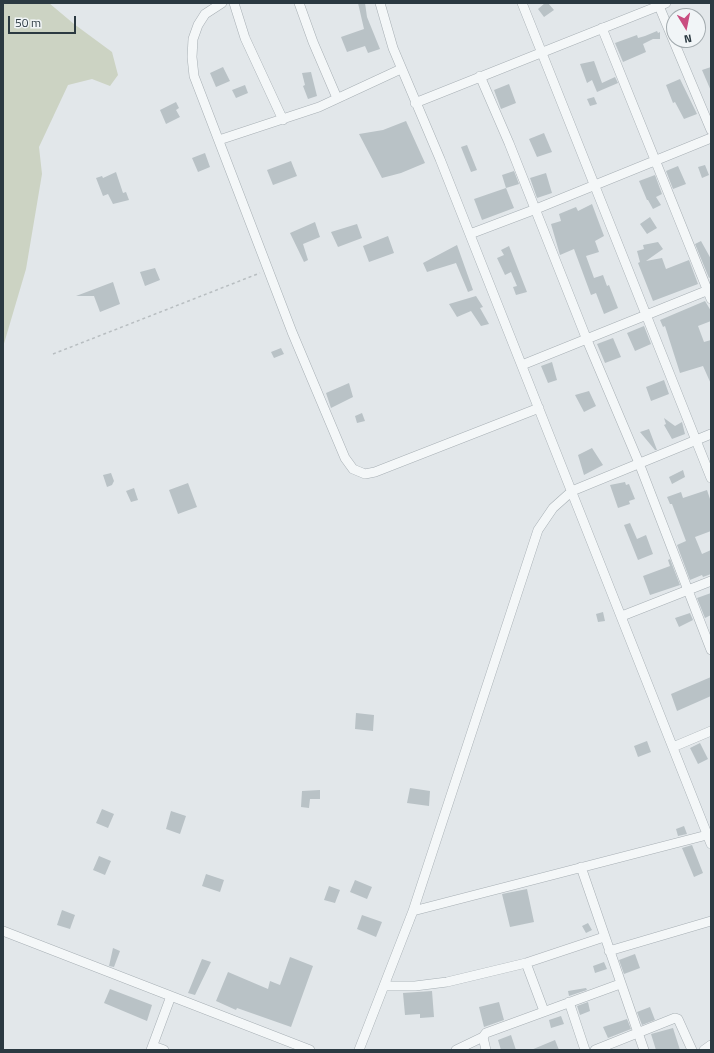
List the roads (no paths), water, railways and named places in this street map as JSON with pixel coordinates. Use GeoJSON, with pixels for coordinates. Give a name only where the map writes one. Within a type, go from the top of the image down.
{"type":"FeatureCollection","features":[{"type":"Feature","properties":{"kind":"street"},"geometry":{"type":"LineString","coordinates":[[222,3],[205,14],[198,25],[193,39],[192,57],[194,76],[292,332],[345,458],[353,469],[359,472],[375,472],[539,408]]}},
{"type":"Feature","properties":{"kind":"street"},"geometry":{"type":"LineString","coordinates":[[234,3],[245,38],[283,120]]}},
{"type":"Feature","properties":{"kind":"street"},"geometry":{"type":"LineString","coordinates":[[299,3],[313,42],[337,98]]}},
{"type":"Feature","properties":{"kind":"street"},"geometry":{"type":"LineString","coordinates":[[380,3],[393,48],[401,69],[440,159],[711,844]]}},
{"type":"Feature","properties":{"kind":"street"},"geometry":{"type":"LineString","coordinates":[[522,3],[711,478]]}},
{"type":"Feature","properties":{"kind":"street"},"geometry":{"type":"LineString","coordinates":[[415,103],[662,4],[711,130]]}},
{"type":"Feature","properties":{"kind":"street"},"geometry":{"type":"LineString","coordinates":[[522,365],[646,315],[710,293],[602,28]]}},
{"type":"Feature","properties":{"kind":"street"},"geometry":{"type":"LineString","coordinates":[[219,140],[283,120],[337,98],[401,69]]}},
{"type":"Feature","properties":{"kind":"street"},"geometry":{"type":"LineString","coordinates":[[480,76],[536,210],[587,340],[639,463],[711,650]]}},
{"type":"Feature","properties":{"kind":"street"},"geometry":{"type":"LineString","coordinates":[[470,234],[536,210],[711,138]]}},
{"type":"Feature","properties":{"kind":"street"},"geometry":{"type":"LineString","coordinates":[[358,1050],[413,911],[538,530],[553,508],[572,491],[711,434]]}},
{"type":"Feature","properties":{"kind":"street"},"geometry":{"type":"LineString","coordinates":[[622,616],[711,581]]}},
{"type":"Feature","properties":{"kind":"street"},"geometry":{"type":"LineString","coordinates":[[673,747],[711,731]]}},
{"type":"Feature","properties":{"kind":"street"},"geometry":{"type":"LineString","coordinates":[[413,911],[707,835]]}},
{"type":"Feature","properties":{"kind":"street"},"geometry":{"type":"LineString","coordinates":[[581,867],[620,984],[644,1050]]}},
{"type":"Feature","properties":{"kind":"street"},"geometry":{"type":"LineString","coordinates":[[609,951],[711,921]]}},
{"type":"Feature","properties":{"kind":"street"},"geometry":{"type":"LineString","coordinates":[[3,931],[310,1050]]}},
{"type":"Feature","properties":{"kind":"street"},"geometry":{"type":"LineString","coordinates":[[384,986],[415,986],[446,982],[526,963],[604,937]]}},
{"type":"Feature","properties":{"kind":"street"},"geometry":{"type":"LineString","coordinates":[[526,963],[544,1011]]}},
{"type":"Feature","properties":{"kind":"street"},"geometry":{"type":"LineString","coordinates":[[456,1050],[499,1028],[620,984]]}},
{"type":"Feature","properties":{"kind":"street"},"geometry":{"type":"LineString","coordinates":[[164,1050],[152,1048],[171,996]]}},
{"type":"Feature","properties":{"kind":"street"},"geometry":{"type":"LineString","coordinates":[[569,1002],[585,1050]]}},
{"type":"Feature","properties":{"kind":"street"},"geometry":{"type":"LineString","coordinates":[[595,1050],[609,1047],[675,1018],[678,1019],[692,1050]]}},
{"type":"Feature","properties":{"kind":"street"},"geometry":{"type":"LineString","coordinates":[[483,1037],[486,1050]]}},
{"type":"Feature","properties":{"kind":"street"},"geometry":{"type":"LineString","coordinates":[[704,1050],[711,1045]]}}]}
